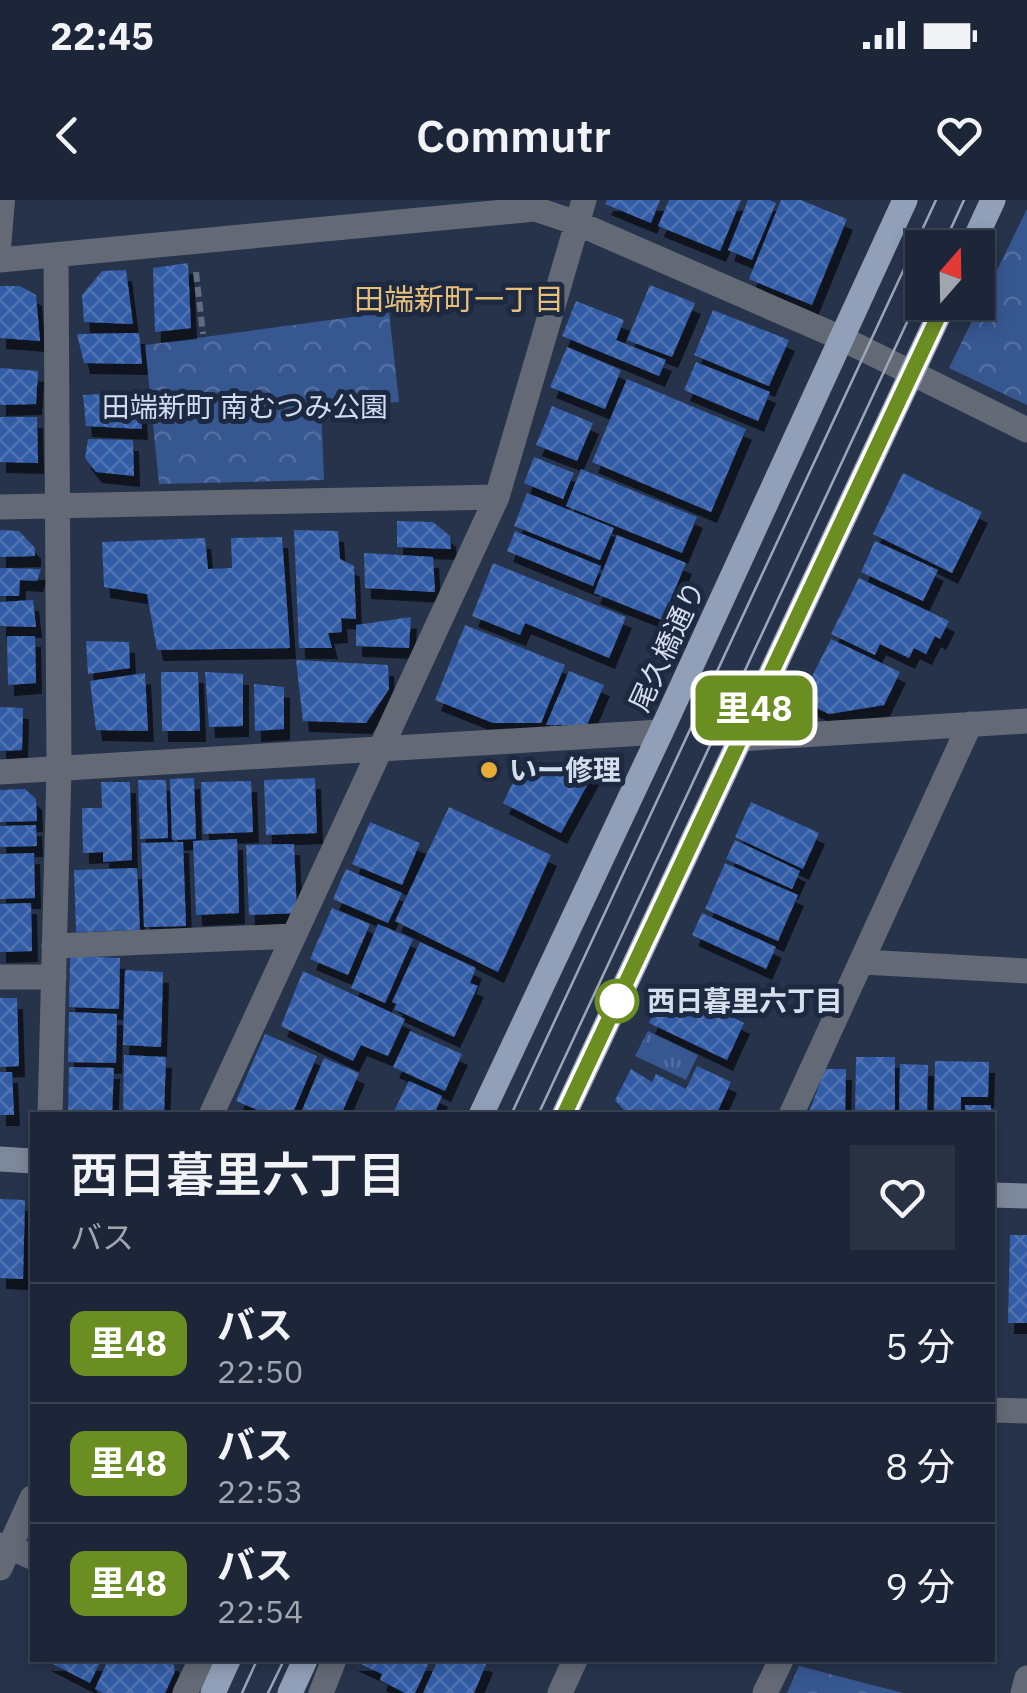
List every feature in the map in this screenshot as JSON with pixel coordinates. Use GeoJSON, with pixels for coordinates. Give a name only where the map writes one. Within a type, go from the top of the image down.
{"type":"FeatureCollection","features":[{"type":"Feature","properties":{"kind":"main road","name":"尾久橋通り"},"geometry":{"type":"LineString","coordinates":[[482,1112],[906,200]]}},
{"type":"Feature","properties":{"kind":"main road"},"geometry":{"type":"LineString","coordinates":[[978,230],[992,200]]}},
{"type":"Feature","properties":{"kind":"main road"},"geometry":{"type":"LineString","coordinates":[[565,1112],[937,320]]}},
{"type":"Feature","properties":{"kind":"main road"},"geometry":{"type":"LineString","coordinates":[[213,1693],[227,1662]]}},
{"type":"Feature","properties":{"kind":"main road"},"geometry":{"type":"LineString","coordinates":[[290,1693],[305,1662]]}},
{"type":"Feature","properties":{"kind":"street"},"geometry":{"type":"LineString","coordinates":[[0,260],[535,210],[581,212],[1027,430]]}},
{"type":"Feature","properties":{"kind":"street"},"geometry":{"type":"LineString","coordinates":[[211,1112],[497,497],[581,212]]}},
{"type":"Feature","properties":{"kind":"street"},"geometry":{"type":"LineString","coordinates":[[50,1112],[59,769],[56,256]]}},
{"type":"Feature","properties":{"kind":"street"},"geometry":{"type":"LineString","coordinates":[[0,506],[497,497]]}},
{"type":"Feature","properties":{"kind":"street"},"geometry":{"type":"LineString","coordinates":[[739,739],[1027,722]]}},
{"type":"Feature","properties":{"kind":"street"},"geometry":{"type":"LineString","coordinates":[[792,1112],[970,724]]}},
{"type":"Feature","properties":{"kind":"street"},"geometry":{"type":"LineString","coordinates":[[0,772],[661,732]]}},
{"type":"Feature","properties":{"kind":"street"},"geometry":{"type":"LineString","coordinates":[[54,946],[294,936]]}},
{"type":"Feature","properties":{"kind":"street"},"geometry":{"type":"LineString","coordinates":[[862,962],[1027,971]]}},
{"type":"Feature","properties":{"kind":"street"},"geometry":{"type":"LineString","coordinates":[[0,977],[54,977]]}},
{"type":"Feature","properties":{"kind":"street"},"geometry":{"type":"LineString","coordinates":[[0,1160],[30,1160]]}},
{"type":"Feature","properties":{"kind":"street"},"geometry":{"type":"LineString","coordinates":[[995,1195],[1027,1196]]}},
{"type":"Feature","properties":{"kind":"street"},"geometry":{"type":"LineString","coordinates":[[995,1410],[1027,1411]]}},
{"type":"Feature","properties":{"kind":"street"},"geometry":{"type":"LineString","coordinates":[[11,1554],[30,1503]]}},
{"type":"Feature","properties":{"kind":"street"},"geometry":{"type":"LineString","coordinates":[[185,1693],[200,1662]]}},
{"type":"Feature","properties":{"kind":"street"},"geometry":{"type":"LineString","coordinates":[[320,1693],[333,1662]]}},
{"type":"Feature","properties":{"kind":"street"},"geometry":{"type":"LineString","coordinates":[[560,1693],[575,1662]]}},
{"type":"Feature","properties":{"kind":"street"},"geometry":{"type":"LineString","coordinates":[[766,1693],[780,1662]]}},
{"type":"Feature","properties":{"kind":"street"},"geometry":{"type":"LineString","coordinates":[[1024,1693],[1027,1678]]}},
{"type":"Feature","properties":{"kind":"lane"},"geometry":{"type":"LineString","coordinates":[[0,260],[5,200]]}},
{"type":"Feature","properties":{"kind":"path"},"geometry":{"type":"LineString","coordinates":[[195,263],[203,334]]}},
{"type":"Feature","properties":{"kind":"green space"},"geometry":{"type":"Polygon","coordinates":[[[1027,209],[1027,405],[949,368],[973,320],[995,320],[995,274],[1027,209]]]}},
{"type":"Feature","properties":{"kind":"green space","name":"田端新町 南むつみ公園"},"geometry":{"type":"Polygon","coordinates":[[[389,312],[399,402],[321,407],[324,480],[159,484],[145,345],[389,312]]]}},
{"type":"Feature","properties":{"kind":"green space"},"geometry":{"type":"Polygon","coordinates":[[[648,1031],[698,1055],[686,1080],[635,1056],[648,1031]]]}},
{"type":"Feature","properties":{"kind":"green space"},"geometry":{"type":"Polygon","coordinates":[[[799,1666],[903,1693],[787,1693],[799,1666]]]}},
{"type":"Feature","properties":{"kind":"building"},"geometry":{"type":"Polygon","coordinates":[[[607,200],[660,200],[651,223],[605,204],[607,200]]]}},
{"type":"Feature","properties":{"kind":"building"},"geometry":{"type":"Polygon","coordinates":[[[669,200],[741,200],[720,251],[658,226],[669,200]]]}},
{"type":"Feature","properties":{"kind":"building"},"geometry":{"type":"Polygon","coordinates":[[[748,200],[776,203],[752,260],[728,250],[748,200]]]}},
{"type":"Feature","properties":{"kind":"building"},"geometry":{"type":"Polygon","coordinates":[[[781,200],[801,200],[847,219],[812,305],[749,279],[781,200]]]}},
{"type":"Feature","properties":{"kind":"building"},"geometry":{"type":"Polygon","coordinates":[[[188,263],[191,328],[155,332],[153,268],[188,263]]]}},
{"type":"Feature","properties":{"kind":"building"},"geometry":{"type":"Polygon","coordinates":[[[126,270],[133,324],[84,322],[82,295],[102,271],[126,270]]]}},
{"type":"Feature","properties":{"kind":"building"},"geometry":{"type":"Polygon","coordinates":[[[650,285],[695,303],[672,357],[627,340],[650,285]]]}},
{"type":"Feature","properties":{"kind":"building"},"geometry":{"type":"Polygon","coordinates":[[[0,286],[20,286],[36,295],[40,341],[0,338],[0,286]]]}},
{"type":"Feature","properties":{"kind":"building"},"geometry":{"type":"Polygon","coordinates":[[[576,301],[624,320],[616,340],[666,360],[659,376],[562,336],[576,301]]]}},
{"type":"Feature","properties":{"kind":"building"},"geometry":{"type":"Polygon","coordinates":[[[713,310],[789,340],[769,386],[694,355],[713,310]]]}},
{"type":"Feature","properties":{"kind":"building"},"geometry":{"type":"Polygon","coordinates":[[[139,333],[142,364],[84,363],[77,334],[139,333]]]}},
{"type":"Feature","properties":{"kind":"building"},"geometry":{"type":"Polygon","coordinates":[[[567,347],[621,370],[605,409],[550,387],[567,347]]]}},
{"type":"Feature","properties":{"kind":"building"},"geometry":{"type":"Polygon","coordinates":[[[696,362],[770,392],[758,421],[684,390],[696,362]]]}},
{"type":"Feature","properties":{"kind":"building"},"geometry":{"type":"Polygon","coordinates":[[[0,368],[38,371],[36,404],[0,405],[0,368]]]}},
{"type":"Feature","properties":{"kind":"building"},"geometry":{"type":"Polygon","coordinates":[[[627,379],[746,429],[711,512],[592,462],[627,379]]]}},
{"type":"Feature","properties":{"kind":"building"},"geometry":{"type":"Polygon","coordinates":[[[140,392],[142,429],[86,426],[83,395],[140,392]]]}},
{"type":"Feature","properties":{"kind":"building"},"geometry":{"type":"Polygon","coordinates":[[[552,406],[593,423],[577,461],[536,445],[552,406]]]}},
{"type":"Feature","properties":{"kind":"building"},"geometry":{"type":"Polygon","coordinates":[[[0,417],[37,417],[38,463],[0,462],[0,417]]]}},
{"type":"Feature","properties":{"kind":"building"},"geometry":{"type":"Polygon","coordinates":[[[88,439],[133,440],[134,476],[96,472],[85,458],[88,439]]]}},
{"type":"Feature","properties":{"kind":"building"},"geometry":{"type":"Polygon","coordinates":[[[534,457],[574,473],[563,499],[524,483],[534,457]]]}},
{"type":"Feature","properties":{"kind":"building"},"geometry":{"type":"Polygon","coordinates":[[[581,469],[697,517],[682,553],[566,506],[581,469]]]}},
{"type":"Feature","properties":{"kind":"building"},"geometry":{"type":"Polygon","coordinates":[[[903,473],[982,512],[952,573],[873,534],[903,473]]]}},
{"type":"Feature","properties":{"kind":"building"},"geometry":{"type":"Polygon","coordinates":[[[527,493],[614,528],[600,560],[514,526],[527,493]]]}},
{"type":"Feature","properties":{"kind":"building"},"geometry":{"type":"Polygon","coordinates":[[[397,521],[433,522],[450,536],[451,549],[397,547],[397,521]]]}},
{"type":"Feature","properties":{"kind":"building"},"geometry":{"type":"Polygon","coordinates":[[[0,530],[19,531],[35,548],[35,556],[0,557],[0,530]]]}},
{"type":"Feature","properties":{"kind":"building"},"geometry":{"type":"Polygon","coordinates":[[[294,530],[338,531],[340,559],[354,566],[356,619],[341,618],[342,632],[328,633],[332,648],[299,648],[294,530]]]}},
{"type":"Feature","properties":{"kind":"building"},"geometry":{"type":"Polygon","coordinates":[[[515,531],[601,566],[593,586],[507,551],[515,531]]]}},
{"type":"Feature","properties":{"kind":"building"},"geometry":{"type":"Polygon","coordinates":[[[617,535],[686,563],[662,620],[594,593],[617,535]]]}},
{"type":"Feature","properties":{"kind":"building"},"geometry":{"type":"Polygon","coordinates":[[[282,537],[290,648],[157,650],[147,594],[104,587],[102,542],[205,538],[208,569],[232,568],[231,538],[282,537]]]}},
{"type":"Feature","properties":{"kind":"building"},"geometry":{"type":"Polygon","coordinates":[[[875,541],[938,570],[923,601],[861,572],[875,541]]]}},
{"type":"Feature","properties":{"kind":"building"},"geometry":{"type":"Polygon","coordinates":[[[364,553],[433,557],[435,592],[365,588],[364,553]]]}},
{"type":"Feature","properties":{"kind":"building"},"geometry":{"type":"Polygon","coordinates":[[[493,563],[626,617],[609,658],[525,623],[520,635],[472,616],[493,563]]]}},
{"type":"Feature","properties":{"kind":"building"},"geometry":{"type":"Polygon","coordinates":[[[0,568],[41,569],[37,581],[20,580],[19,596],[0,596],[0,568]]]}},
{"type":"Feature","properties":{"kind":"building"},"geometry":{"type":"Polygon","coordinates":[[[859,578],[949,621],[940,639],[935,636],[926,654],[914,648],[909,658],[880,644],[875,655],[831,634],[859,578]]]}},
{"type":"Feature","properties":{"kind":"building"},"geometry":{"type":"Polygon","coordinates":[[[33,600],[36,627],[0,626],[0,602],[33,600]]]}},
{"type":"Feature","properties":{"kind":"building"},"geometry":{"type":"Polygon","coordinates":[[[411,617],[409,648],[356,646],[356,625],[411,617]]]}},
{"type":"Feature","properties":{"kind":"building"},"geometry":{"type":"Polygon","coordinates":[[[465,625],[565,665],[541,723],[493,723],[435,700],[465,625]]]}},
{"type":"Feature","properties":{"kind":"building"},"geometry":{"type":"Polygon","coordinates":[[[7,636],[35,636],[36,683],[8,685],[7,636]]]}},
{"type":"Feature","properties":{"kind":"building"},"geometry":{"type":"Polygon","coordinates":[[[831,639],[900,672],[884,705],[829,714],[800,700],[831,639]]]}},
{"type":"Feature","properties":{"kind":"building"},"geometry":{"type":"Polygon","coordinates":[[[86,641],[129,642],[130,668],[88,674],[86,641]]]}},
{"type":"Feature","properties":{"kind":"building"},"geometry":{"type":"Polygon","coordinates":[[[296,660],[388,665],[389,689],[366,723],[303,721],[296,660]]]}},
{"type":"Feature","properties":{"kind":"building"},"geometry":{"type":"Polygon","coordinates":[[[569,671],[604,685],[587,725],[546,725],[569,671]]]}},
{"type":"Feature","properties":{"kind":"building"},"geometry":{"type":"Polygon","coordinates":[[[161,672],[198,672],[200,731],[162,731],[161,672]]]}},
{"type":"Feature","properties":{"kind":"building"},"geometry":{"type":"Polygon","coordinates":[[[205,672],[243,674],[243,726],[209,727],[205,672]]]}},
{"type":"Feature","properties":{"kind":"building"},"geometry":{"type":"Polygon","coordinates":[[[145,673],[148,731],[96,730],[90,681],[145,673]]]}},
{"type":"Feature","properties":{"kind":"building"},"geometry":{"type":"Polygon","coordinates":[[[254,684],[284,687],[284,729],[255,731],[254,684]]]}},
{"type":"Feature","properties":{"kind":"building"},"geometry":{"type":"Polygon","coordinates":[[[0,707],[23,708],[22,750],[0,751],[0,707]]]}},
{"type":"Feature","properties":{"kind":"building"},"geometry":{"type":"Polygon","coordinates":[[[584,763],[596,769],[561,833],[503,803],[520,768],[584,763]]]}},
{"type":"Feature","properties":{"kind":"building"},"geometry":{"type":"Polygon","coordinates":[[[194,778],[196,839],[172,840],[170,779],[194,778]]]}},
{"type":"Feature","properties":{"kind":"building"},"geometry":{"type":"Polygon","coordinates":[[[315,778],[317,833],[266,835],[264,780],[315,778]]]}},
{"type":"Feature","properties":{"kind":"building"},"geometry":{"type":"Polygon","coordinates":[[[138,780],[166,780],[168,838],[140,839],[138,780]]]}},
{"type":"Feature","properties":{"kind":"building"},"geometry":{"type":"Polygon","coordinates":[[[251,781],[253,832],[203,834],[201,782],[251,781]]]}},
{"type":"Feature","properties":{"kind":"building"},"geometry":{"type":"Polygon","coordinates":[[[101,782],[130,782],[132,860],[103,862],[103,852],[83,853],[82,808],[102,808],[101,782]]]}},
{"type":"Feature","properties":{"kind":"building"},"geometry":{"type":"Polygon","coordinates":[[[25,789],[36,799],[37,821],[0,822],[0,790],[25,789]]]}},
{"type":"Feature","properties":{"kind":"building"},"geometry":{"type":"Polygon","coordinates":[[[751,802],[819,833],[803,869],[735,837],[751,802]]]}},
{"type":"Feature","properties":{"kind":"building"},"geometry":{"type":"Polygon","coordinates":[[[449,807],[551,855],[498,972],[395,921],[449,807]]]}},
{"type":"Feature","properties":{"kind":"building"},"geometry":{"type":"Polygon","coordinates":[[[370,822],[420,843],[402,885],[352,864],[370,822]]]}},
{"type":"Feature","properties":{"kind":"building"},"geometry":{"type":"Polygon","coordinates":[[[36,825],[37,846],[0,847],[0,826],[36,825]]]}},
{"type":"Feature","properties":{"kind":"building"},"geometry":{"type":"Polygon","coordinates":[[[237,839],[239,913],[196,915],[193,841],[237,839]]]}},
{"type":"Feature","properties":{"kind":"building"},"geometry":{"type":"Polygon","coordinates":[[[735,840],[800,871],[792,889],[726,859],[735,840]]]}},
{"type":"Feature","properties":{"kind":"building"},"geometry":{"type":"Polygon","coordinates":[[[183,842],[186,926],[144,927],[141,843],[183,842]]]}},
{"type":"Feature","properties":{"kind":"building"},"geometry":{"type":"Polygon","coordinates":[[[294,844],[297,913],[249,915],[246,845],[294,844]]]}},
{"type":"Feature","properties":{"kind":"building"},"geometry":{"type":"Polygon","coordinates":[[[34,853],[35,898],[0,899],[0,854],[34,853]]]}},
{"type":"Feature","properties":{"kind":"building"},"geometry":{"type":"Polygon","coordinates":[[[725,863],[798,895],[778,941],[705,909],[725,863]]]}},
{"type":"Feature","properties":{"kind":"building"},"geometry":{"type":"Polygon","coordinates":[[[137,868],[140,930],[76,932],[74,870],[137,868]]]}},
{"type":"Feature","properties":{"kind":"building"},"geometry":{"type":"Polygon","coordinates":[[[346,869],[402,893],[388,923],[333,899],[346,869]]]}},
{"type":"Feature","properties":{"kind":"building"},"geometry":{"type":"Polygon","coordinates":[[[31,903],[32,951],[0,952],[0,904],[31,903]]]}},
{"type":"Feature","properties":{"kind":"building"},"geometry":{"type":"Polygon","coordinates":[[[332,908],[370,924],[348,975],[310,959],[332,908]]]}},
{"type":"Feature","properties":{"kind":"building"},"geometry":{"type":"Polygon","coordinates":[[[702,913],[776,947],[766,969],[692,935],[702,913]]]}},
{"type":"Feature","properties":{"kind":"building"},"geometry":{"type":"Polygon","coordinates":[[[378,924],[413,939],[385,1003],[351,988],[378,924]]]}},
{"type":"Feature","properties":{"kind":"building"},"geometry":{"type":"Polygon","coordinates":[[[420,942],[476,968],[470,983],[478,986],[454,1037],[394,1009],[397,1004],[392,1002],[420,942]]]}},
{"type":"Feature","properties":{"kind":"building"},"geometry":{"type":"Polygon","coordinates":[[[70,956],[120,958],[119,1009],[69,1007],[70,956]]]}},
{"type":"Feature","properties":{"kind":"building"},"geometry":{"type":"Polygon","coordinates":[[[125,970],[163,972],[161,1047],[123,1045],[125,970]]]}},
{"type":"Feature","properties":{"kind":"building"},"geometry":{"type":"Polygon","coordinates":[[[303,971],[405,1019],[388,1056],[361,1045],[353,1061],[281,1026],[303,971]]]}},
{"type":"Feature","properties":{"kind":"building"},"geometry":{"type":"Polygon","coordinates":[[[667,985],[744,1023],[727,1060],[649,1023],[667,985]]]}},
{"type":"Feature","properties":{"kind":"building"},"geometry":{"type":"Polygon","coordinates":[[[0,998],[17,998],[19,1066],[0,1067],[0,998]]]}},
{"type":"Feature","properties":{"kind":"building"},"geometry":{"type":"Polygon","coordinates":[[[69,1012],[117,1014],[116,1063],[68,1062],[69,1012]]]}},
{"type":"Feature","properties":{"kind":"building"},"geometry":{"type":"Polygon","coordinates":[[[410,1031],[462,1054],[445,1091],[393,1067],[410,1031]]]}},
{"type":"Feature","properties":{"kind":"building"},"geometry":{"type":"Polygon","coordinates":[[[265,1034],[317,1056],[293,1112],[263,1112],[236,1101],[265,1034]]]}},
{"type":"Feature","properties":{"kind":"building"},"geometry":{"type":"Polygon","coordinates":[[[124,1055],[166,1057],[164,1112],[123,1112],[124,1055]]]}},
{"type":"Feature","properties":{"kind":"building"},"geometry":{"type":"Polygon","coordinates":[[[856,1057],[895,1057],[895,1112],[855,1112],[856,1057]]]}},
{"type":"Feature","properties":{"kind":"building"},"geometry":{"type":"Polygon","coordinates":[[[324,1058],[359,1073],[342,1112],[301,1112],[324,1058]]]}},
{"type":"Feature","properties":{"kind":"building"},"geometry":{"type":"Polygon","coordinates":[[[935,1061],[989,1062],[988,1097],[961,1097],[961,1112],[934,1112],[935,1061]]]}},
{"type":"Feature","properties":{"kind":"building"},"geometry":{"type":"Polygon","coordinates":[[[900,1064],[928,1065],[927,1112],[899,1112],[900,1064]]]}},
{"type":"Feature","properties":{"kind":"building"},"geometry":{"type":"Polygon","coordinates":[[[697,1066],[731,1082],[717,1112],[625,1112],[615,1100],[631,1069],[652,1082],[656,1074],[686,1089],[697,1066]]]}},
{"type":"Feature","properties":{"kind":"building"},"geometry":{"type":"Polygon","coordinates":[[[69,1067],[114,1068],[112,1112],[68,1112],[69,1067]]]}},
{"type":"Feature","properties":{"kind":"building"},"geometry":{"type":"Polygon","coordinates":[[[825,1069],[846,1069],[845,1112],[809,1112],[825,1069]]]}},
{"type":"Feature","properties":{"kind":"building"},"geometry":{"type":"Polygon","coordinates":[[[0,1072],[12,1072],[14,1115],[0,1115],[0,1072]]]}},
{"type":"Feature","properties":{"kind":"building"},"geometry":{"type":"Polygon","coordinates":[[[409,1081],[442,1096],[435,1112],[394,1112],[409,1081]]]}},
{"type":"Feature","properties":{"kind":"building"},"geometry":{"type":"Polygon","coordinates":[[[965,1105],[991,1105],[991,1112],[965,1112],[965,1105]]]}},
{"type":"Feature","properties":{"kind":"building"},"geometry":{"type":"Polygon","coordinates":[[[0,1199],[25,1200],[23,1279],[0,1278],[0,1199]]]}},
{"type":"Feature","properties":{"kind":"building"},"geometry":{"type":"Polygon","coordinates":[[[1010,1235],[1027,1235],[1027,1323],[1008,1323],[1010,1235]]]}},
{"type":"Feature","properties":{"kind":"building"},"geometry":{"type":"Polygon","coordinates":[[[49,1662],[100,1662],[90,1683],[49,1662]]]}},
{"type":"Feature","properties":{"kind":"building"},"geometry":{"type":"Polygon","coordinates":[[[107,1662],[173,1662],[175,1671],[165,1693],[103,1693],[95,1689],[107,1662]]]}},
{"type":"Feature","properties":{"kind":"building"},"geometry":{"type":"Polygon","coordinates":[[[356,1662],[429,1662],[415,1693],[405,1693],[380,1680],[382,1674],[356,1662]]]}},
{"type":"Feature","properties":{"kind":"building"},"geometry":{"type":"Polygon","coordinates":[[[437,1662],[487,1662],[474,1693],[423,1693],[437,1662]]]}},
{"type":"Feature","properties":{"kind":"tram line"},"geometry":{"type":"LineString","coordinates":[[512,1112],[936,200]]}},
{"type":"Feature","properties":{"kind":"tram line"},"geometry":{"type":"LineString","coordinates":[[950,230],[964,200]]}},
{"type":"Feature","properties":{"kind":"tram line"},"geometry":{"type":"LineString","coordinates":[[539,1112],[908,320]]}},
{"type":"Feature","properties":{"kind":"tram line"},"geometry":{"type":"LineString","coordinates":[[242,1693],[256,1662]]}},
{"type":"Feature","properties":{"kind":"tram line"},"geometry":{"type":"LineString","coordinates":[[268,1693],[283,1662]]}},
{"type":"Feature","properties":{"kind":"bus line","name":"里48"},"geometry":{"type":"LineString","coordinates":[[565,1112],[937,320]]}},
{"type":"Feature","properties":{"kind":"place","name":"いー修理"},"geometry":{"type":"Point","coordinates":[489,770]}},
{"type":"Feature","properties":{"kind":"place","name":"西日暮里六丁目"},"geometry":{"type":"Point","coordinates":[617,1001]}},
{"type":"Feature","properties":{"kind":"district","name":"田端新町一丁目"},"geometry":{"type":"Point","coordinates":[459,300]}}]}
